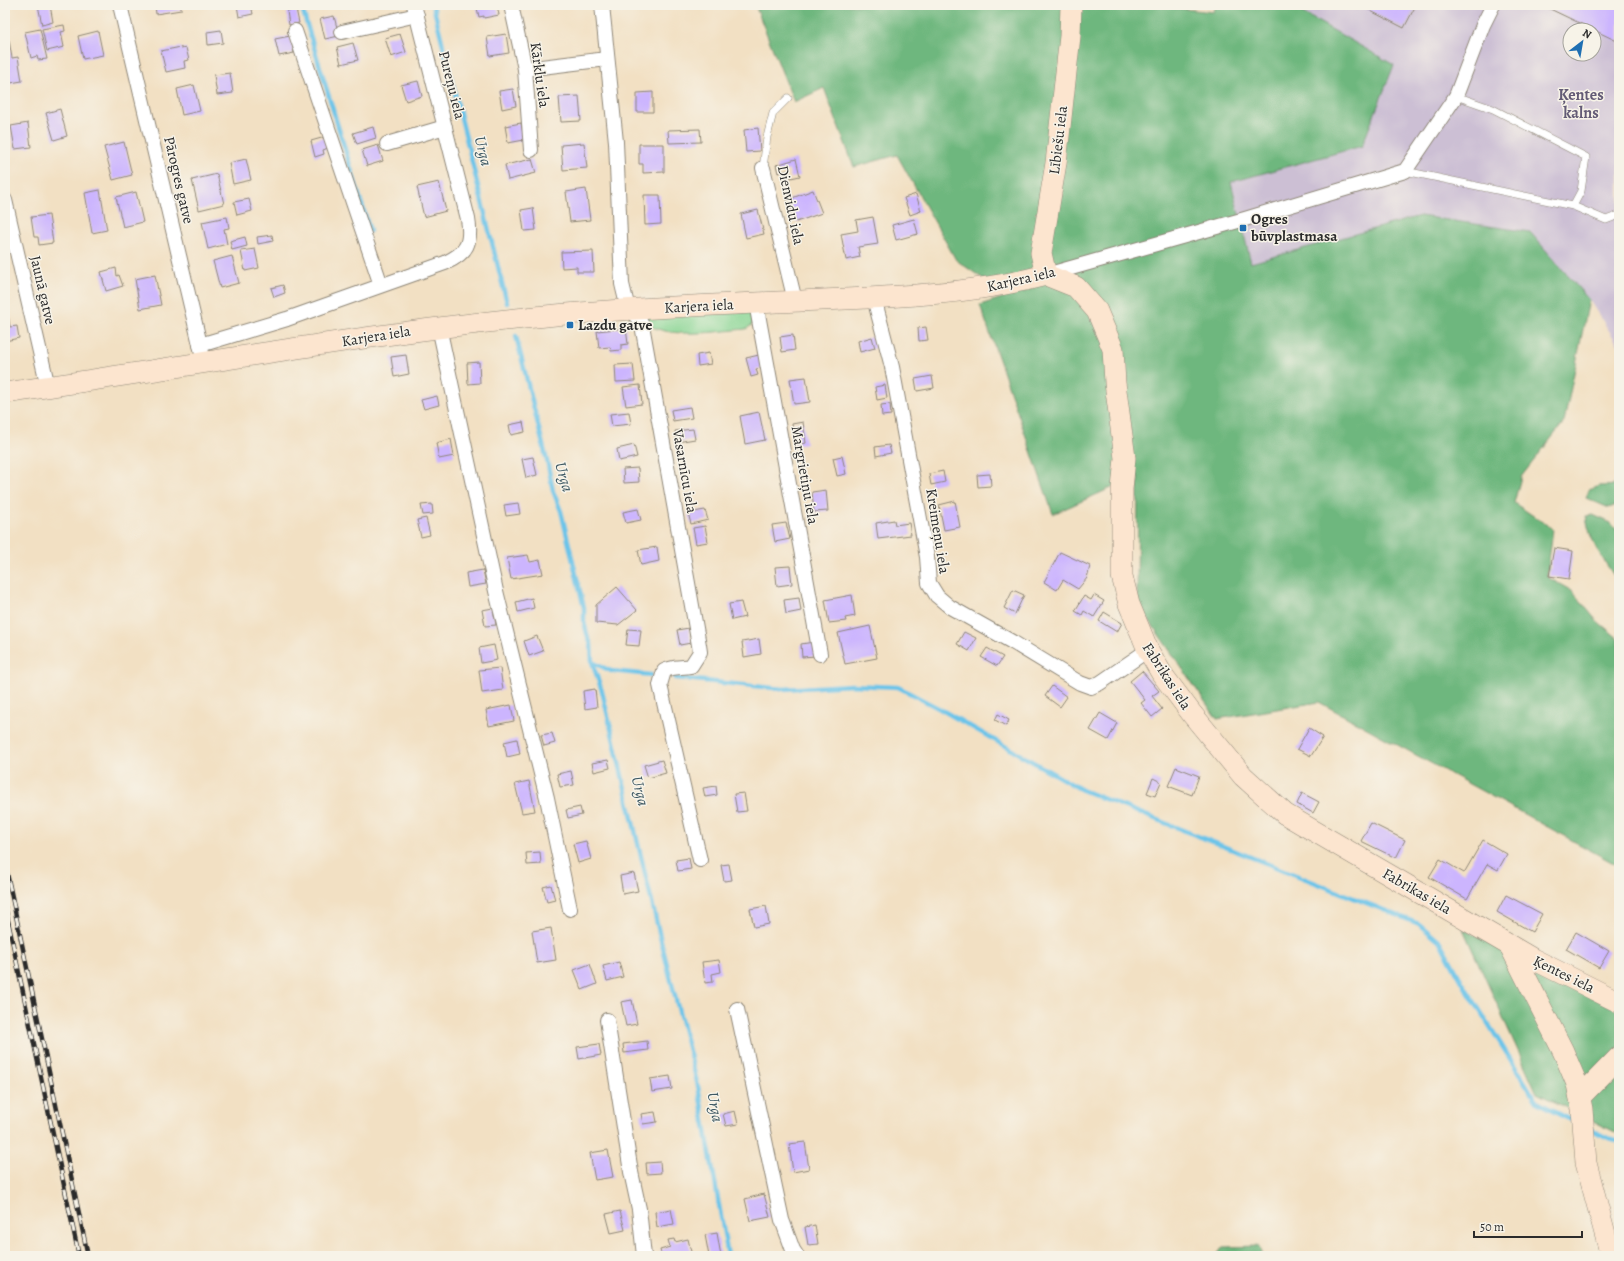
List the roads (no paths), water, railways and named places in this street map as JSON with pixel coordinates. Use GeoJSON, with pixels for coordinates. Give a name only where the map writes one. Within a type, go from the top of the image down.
{"type":"FeatureCollection","features":[{"type":"Feature","properties":{"kind":"street","name":"Pārogres gatve"},"geometry":{"type":"LineString","coordinates":[[120,5],[202,354]]}},
{"type":"Feature","properties":{"kind":"street","name":"Kārklu iela"},"geometry":{"type":"LineString","coordinates":[[511,5],[525,69],[531,150]]}},
{"type":"Feature","properties":{"kind":"street"},"geometry":{"type":"LineString","coordinates":[[602,5],[616,142],[622,284],[628,309]]}},
{"type":"Feature","properties":{"kind":"street","name":"Lībiešu iela"},"geometry":{"type":"LineString","coordinates":[[1046,275],[1041,253],[1056,163],[1070,36],[1071,5]]}},
{"type":"Feature","properties":{"kind":"street"},"geometry":{"type":"LineString","coordinates":[[1404,171],[1456,96],[1483,25],[1493,5]]}},
{"type":"Feature","properties":{"kind":"street","name":"Pureņu iela"},"geometry":{"type":"LineString","coordinates":[[202,354],[287,319],[456,258],[469,242],[468,219],[416,10]]}},
{"type":"Feature","properties":{"kind":"street"},"geometry":{"type":"LineString","coordinates":[[342,32],[416,10]]}},
{"type":"Feature","properties":{"kind":"street"},"geometry":{"type":"LineString","coordinates":[[295,31],[380,285]]}},
{"type":"Feature","properties":{"kind":"street"},"geometry":{"type":"LineString","coordinates":[[525,69],[607,59]]}},
{"type":"Feature","properties":{"kind":"street"},"geometry":{"type":"LineString","coordinates":[[387,144],[445,127]]}},
{"type":"Feature","properties":{"kind":"street","name":"Dienvidu iela"},"geometry":{"type":"LineString","coordinates":[[763,168],[795,301]]}},
{"type":"Feature","properties":{"kind":"street","name":"Karjera iela"},"geometry":{"type":"LineString","coordinates":[[5,393],[48,387],[202,354],[438,327],[628,309],[874,298],[1010,284],[1245,219],[1404,171]]}},
{"type":"Feature","properties":{"kind":"street","name":"Jaunā gatve"},"geometry":{"type":"LineString","coordinates":[[5,200],[48,387]]}},
{"type":"Feature","properties":{"kind":"street","name":"Fabrikas iela"},"geometry":{"type":"LineString","coordinates":[[1046,275],[1076,287],[1097,311],[1113,349],[1115,383],[1125,458],[1122,489],[1122,576],[1128,604],[1148,650],[1162,674],[1217,747],[1261,794],[1286,814],[1510,946]]}},
{"type":"Feature","properties":{"kind":"street","name":"Kreimeņu iela"},"geometry":{"type":"LineString","coordinates":[[874,298],[893,374],[927,556],[929,583],[937,596],[950,607],[1014,643],[1080,683],[1091,687],[1100,683],[1148,650]]}},
{"type":"Feature","properties":{"kind":"street","name":"Margrietiņu iela"},"geometry":{"type":"LineString","coordinates":[[756,303],[820,654]]}},
{"type":"Feature","properties":{"kind":"street","name":"Vasarnīcu iela"},"geometry":{"type":"LineString","coordinates":[[628,309],[637,317],[642,325],[699,644],[700,652],[691,666],[681,668],[670,667],[664,671],[660,686],[700,860]]}},
{"type":"Feature","properties":{"kind":"street"},"geometry":{"type":"LineString","coordinates":[[438,327],[496,591],[546,798],[570,908]]}},
{"type":"Feature","properties":{"kind":"street"},"geometry":{"type":"LineString","coordinates":[[1510,946],[1563,1051],[1577,1084],[1580,1097],[1586,1163],[1611,1256]]}},
{"type":"Feature","properties":{"kind":"street","name":"Ķentes iela"},"geometry":{"type":"LineString","coordinates":[[1510,946],[1619,1002]]}},
{"type":"Feature","properties":{"kind":"street"},"geometry":{"type":"LineString","coordinates":[[736,1009],[782,1220],[792,1250],[797,1256]]}},
{"type":"Feature","properties":{"kind":"street"},"geometry":{"type":"LineString","coordinates":[[607,1020],[631,1172],[639,1209],[644,1256]]}},
{"type":"Feature","properties":{"kind":"street"},"geometry":{"type":"LineString","coordinates":[[1580,1097],[1619,1058]]}},
{"type":"Feature","properties":{"kind":"lane"},"geometry":{"type":"LineString","coordinates":[[1456,96],[1493,108],[1586,157],[1581,191],[1573,206]]}},
{"type":"Feature","properties":{"kind":"lane","name":"Dienvidu iela"},"geometry":{"type":"LineString","coordinates":[[763,168],[766,137],[773,113],[788,98]]}},
{"type":"Feature","properties":{"kind":"lane"},"geometry":{"type":"LineString","coordinates":[[1404,171],[1573,206],[1606,220],[1619,215]]}},
{"type":"Feature","properties":{"kind":"waterway"},"geometry":{"type":"LineString","coordinates":[[301,5],[370,231]]}},
{"type":"Feature","properties":{"kind":"waterway","name":"Urga"},"geometry":{"type":"LineString","coordinates":[[433,5],[507,303]]}},
{"type":"Feature","properties":{"kind":"waterway","name":"Urga"},"geometry":{"type":"LineString","coordinates":[[516,336],[553,491],[561,511],[584,608],[584,622],[591,644],[592,662],[602,691],[662,945],[698,1086],[728,1256]]}},
{"type":"Feature","properties":{"kind":"waterway"},"geometry":{"type":"LineString","coordinates":[[592,662],[611,671],[651,675]]}},
{"type":"Feature","properties":{"kind":"waterway"},"geometry":{"type":"LineString","coordinates":[[675,678],[783,689],[852,685],[898,687],[940,709],[1082,790],[1419,924],[1440,942],[1464,985],[1537,1102],[1576,1122]]}},
{"type":"Feature","properties":{"kind":"waterway"},"geometry":{"type":"LineString","coordinates":[[1590,1129],[1619,1143]]}},
{"type":"Feature","properties":{"kind":"railway"},"geometry":{"type":"LineString","coordinates":[[5,864],[88,1256]]}},
{"type":"Feature","properties":{"kind":"railway"},"geometry":{"type":"LineString","coordinates":[[5,907],[79,1256]]}},
{"type":"Feature","properties":{"kind":"place","name":"Ogres būvplastmasa"},"geometry":{"type":"Point","coordinates":[1243,228]}},
{"type":"Feature","properties":{"kind":"place","name":"Lazdu gatve"},"geometry":{"type":"Point","coordinates":[570,325]}},
{"type":"Feature","properties":{"kind":"district","name":"Ķentes kalns"},"geometry":{"type":"Point","coordinates":[1581,104]}}]}
